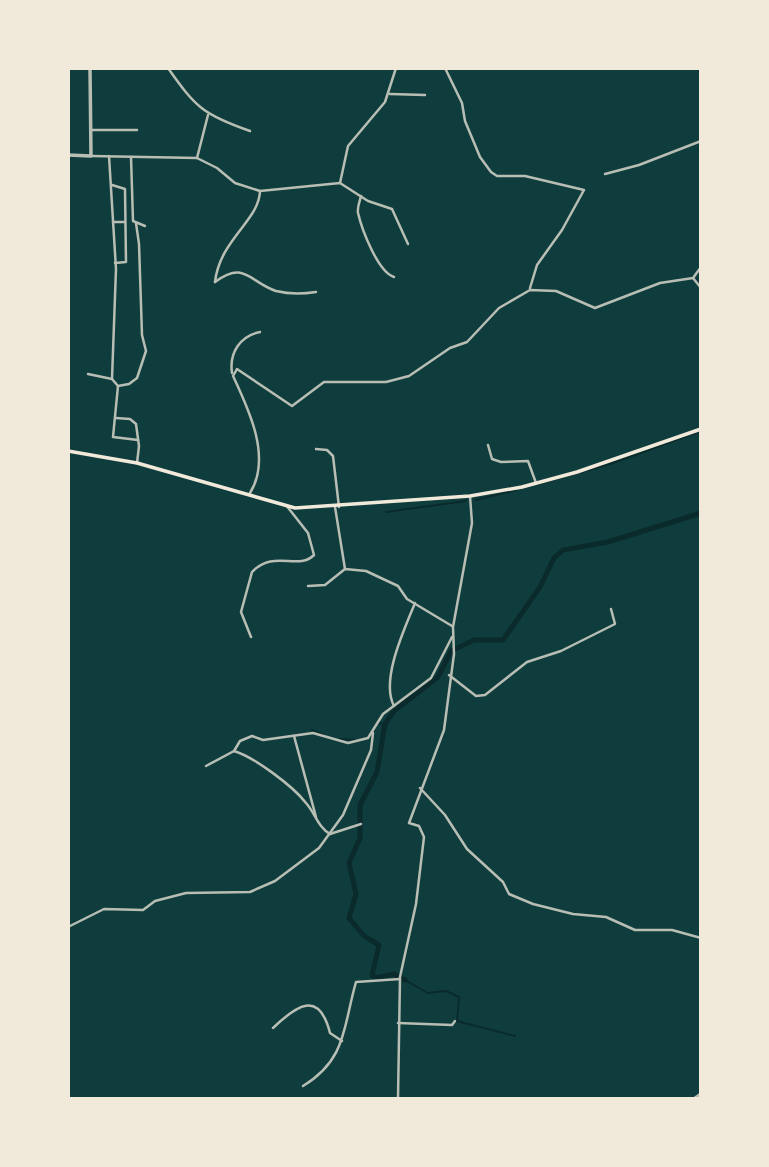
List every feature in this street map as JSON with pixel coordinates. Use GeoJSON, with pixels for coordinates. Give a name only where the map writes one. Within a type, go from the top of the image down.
{"type":"FeatureCollection","features":[{"type":"Feature","properties":{"kind":"main road"},"geometry":{"type":"LineString","coordinates":[[68,451],[137,463],[286,505],[337,507],[470,496],[536,483],[701,429]]}},
{"type":"Feature","properties":{"kind":"street"},"geometry":{"type":"LineString","coordinates":[[90,68],[91,156]]}},
{"type":"Feature","properties":{"kind":"street"},"geometry":{"type":"LineString","coordinates":[[168,68],[193,102],[208,116],[250,131]]}},
{"type":"Feature","properties":{"kind":"street"},"geometry":{"type":"LineString","coordinates":[[340,183],[348,146],[388,94],[396,68]]}},
{"type":"Feature","properties":{"kind":"street"},"geometry":{"type":"LineString","coordinates":[[444,68],[462,103],[465,121],[480,157],[491,172],[497,176],[525,176],[584,190],[562,230],[537,265],[530,289]]}},
{"type":"Feature","properties":{"kind":"street"},"geometry":{"type":"LineString","coordinates":[[388,94],[425,95]]}},
{"type":"Feature","properties":{"kind":"street"},"geometry":{"type":"LineString","coordinates":[[197,158],[208,116]]}},
{"type":"Feature","properties":{"kind":"street"},"geometry":{"type":"LineString","coordinates":[[91,130],[137,130]]}},
{"type":"Feature","properties":{"kind":"street"},"geometry":{"type":"LineString","coordinates":[[605,174],[639,165],[701,141]]}},
{"type":"Feature","properties":{"kind":"street"},"geometry":{"type":"LineString","coordinates":[[68,155],[197,158],[217,168],[235,183],[260,191],[340,183],[361,196],[392,209],[408,244]]}},
{"type":"Feature","properties":{"kind":"street"},"geometry":{"type":"LineString","coordinates":[[109,156],[115,263],[112,379]]}},
{"type":"Feature","properties":{"kind":"street"},"geometry":{"type":"LineString","coordinates":[[118,386],[129,384],[137,378],[146,351],[142,335],[139,244],[131,157]]}},
{"type":"Feature","properties":{"kind":"street"},"geometry":{"type":"LineString","coordinates":[[111,185],[125,189],[126,262],[115,263]]}},
{"type":"Feature","properties":{"kind":"street"},"geometry":{"type":"LineString","coordinates":[[260,191],[256,209],[224,249],[215,282],[229,273],[240,272],[278,291],[316,292]]}},
{"type":"Feature","properties":{"kind":"street"},"geometry":{"type":"LineString","coordinates":[[361,196],[357,210],[377,262],[387,275],[394,276]]}},
{"type":"Feature","properties":{"kind":"street"},"geometry":{"type":"LineString","coordinates":[[113,222],[125,222]]}},
{"type":"Feature","properties":{"kind":"street"},"geometry":{"type":"LineString","coordinates":[[136,223],[145,226]]}},
{"type":"Feature","properties":{"kind":"street"},"geometry":{"type":"LineString","coordinates":[[233,376],[234,371],[241,369],[290,406],[324,382],[386,382],[401,378],[467,342],[499,308],[530,289],[556,291],[595,307],[660,283],[693,278],[701,267]]}},
{"type":"Feature","properties":{"kind":"street"},"geometry":{"type":"LineString","coordinates":[[693,278],[701,288]]}},
{"type":"Feature","properties":{"kind":"street"},"geometry":{"type":"LineString","coordinates":[[247,496],[257,478],[259,458],[248,410],[233,376],[231,364],[239,343],[251,334],[260,332]]}},
{"type":"Feature","properties":{"kind":"street"},"geometry":{"type":"LineString","coordinates":[[88,374],[112,379],[118,386],[113,436],[138,440]]}},
{"type":"Feature","properties":{"kind":"street"},"geometry":{"type":"LineString","coordinates":[[116,418],[134,421],[138,440],[137,463]]}},
{"type":"Feature","properties":{"kind":"street"},"geometry":{"type":"LineString","coordinates":[[488,445],[492,459],[501,462],[528,461],[536,483]]}},
{"type":"Feature","properties":{"kind":"street"},"geometry":{"type":"LineString","coordinates":[[316,449],[327,450],[333,456],[345,569]]}},
{"type":"Feature","properties":{"kind":"street"},"geometry":{"type":"LineString","coordinates":[[399,1098],[400,977],[416,904],[424,836],[419,826],[409,823],[444,730],[449,675],[454,654],[453,626],[472,523],[470,496]]}},
{"type":"Feature","properties":{"kind":"street"},"geometry":{"type":"LineString","coordinates":[[251,637],[241,612],[252,572],[274,560],[302,562],[314,555],[308,533],[286,505]]}},
{"type":"Feature","properties":{"kind":"street"},"geometry":{"type":"LineString","coordinates":[[308,586],[324,585],[345,569],[377,576],[398,586],[407,599],[453,626]]}},
{"type":"Feature","properties":{"kind":"street"},"geometry":{"type":"LineString","coordinates":[[394,706],[389,697],[393,668],[415,603]]}},
{"type":"Feature","properties":{"kind":"street"},"geometry":{"type":"LineString","coordinates":[[449,675],[473,695],[482,697],[527,662],[561,651],[615,624],[611,609]]}},
{"type":"Feature","properties":{"kind":"street"},"geometry":{"type":"LineString","coordinates":[[68,928],[104,909],[143,910],[155,901],[186,893],[260,890],[319,848],[343,815],[371,750],[373,733],[383,714],[431,678],[446,653],[453,633]]}},
{"type":"Feature","properties":{"kind":"street"},"geometry":{"type":"LineString","coordinates":[[206,766],[234,751],[240,741],[252,736],[263,740],[313,733],[348,743],[360,742],[373,733]]}},
{"type":"Feature","properties":{"kind":"street"},"geometry":{"type":"LineString","coordinates":[[293,734],[317,820]]}},
{"type":"Feature","properties":{"kind":"street"},"geometry":{"type":"LineString","coordinates":[[234,751],[245,754],[288,783],[330,834]]}},
{"type":"Feature","properties":{"kind":"street"},"geometry":{"type":"LineString","coordinates":[[420,788],[445,815],[467,849],[503,882],[509,894],[533,904],[573,914],[606,917],[635,930],[671,930],[701,937]]}},
{"type":"Feature","properties":{"kind":"street"},"geometry":{"type":"LineString","coordinates":[[330,834],[359,824]]}},
{"type":"Feature","properties":{"kind":"street"},"geometry":{"type":"LineString","coordinates":[[303,1086],[326,1070],[342,1041],[356,982],[400,977]]}},
{"type":"Feature","properties":{"kind":"street"},"geometry":{"type":"LineString","coordinates":[[273,1028],[285,1014],[305,1005],[320,1009],[325,1015],[330,1033],[342,1041]]}},
{"type":"Feature","properties":{"kind":"street"},"geometry":{"type":"LineString","coordinates":[[398,1023],[452,1025],[455,1021]]}},
{"type":"Feature","properties":{"kind":"street"},"geometry":{"type":"LineString","coordinates":[[694,1099],[701,1094]]}},
{"type":"Feature","properties":{"kind":"waterway"},"geometry":{"type":"LineString","coordinates":[[538,484],[610,464],[701,431]]}},
{"type":"Feature","properties":{"kind":"waterway"},"geometry":{"type":"LineString","coordinates":[[476,500],[516,490]]}},
{"type":"Feature","properties":{"kind":"waterway"},"geometry":{"type":"LineString","coordinates":[[386,512],[466,501]]}},
{"type":"Feature","properties":{"kind":"waterway"},"geometry":{"type":"LineString","coordinates":[[405,980],[394,974],[375,978],[372,975],[379,945],[364,936],[349,918],[356,894],[349,863],[360,838],[360,805],[377,772],[385,724],[394,711],[438,677],[451,651],[474,640],[503,640],[540,587],[554,558],[563,550],[608,542],[701,513]]}},
{"type":"Feature","properties":{"kind":"waterway"},"geometry":{"type":"LineString","coordinates":[[378,723],[385,724]]}},
{"type":"Feature","properties":{"kind":"waterway"},"geometry":{"type":"LineString","coordinates":[[312,730],[324,735]]}},
{"type":"Feature","properties":{"kind":"waterway"},"geometry":{"type":"LineString","coordinates":[[340,739],[355,740]]}},
{"type":"Feature","properties":{"kind":"waterway"},"geometry":{"type":"LineString","coordinates":[[405,980],[428,993],[446,991],[459,997],[457,1021],[515,1036]]}}]}
